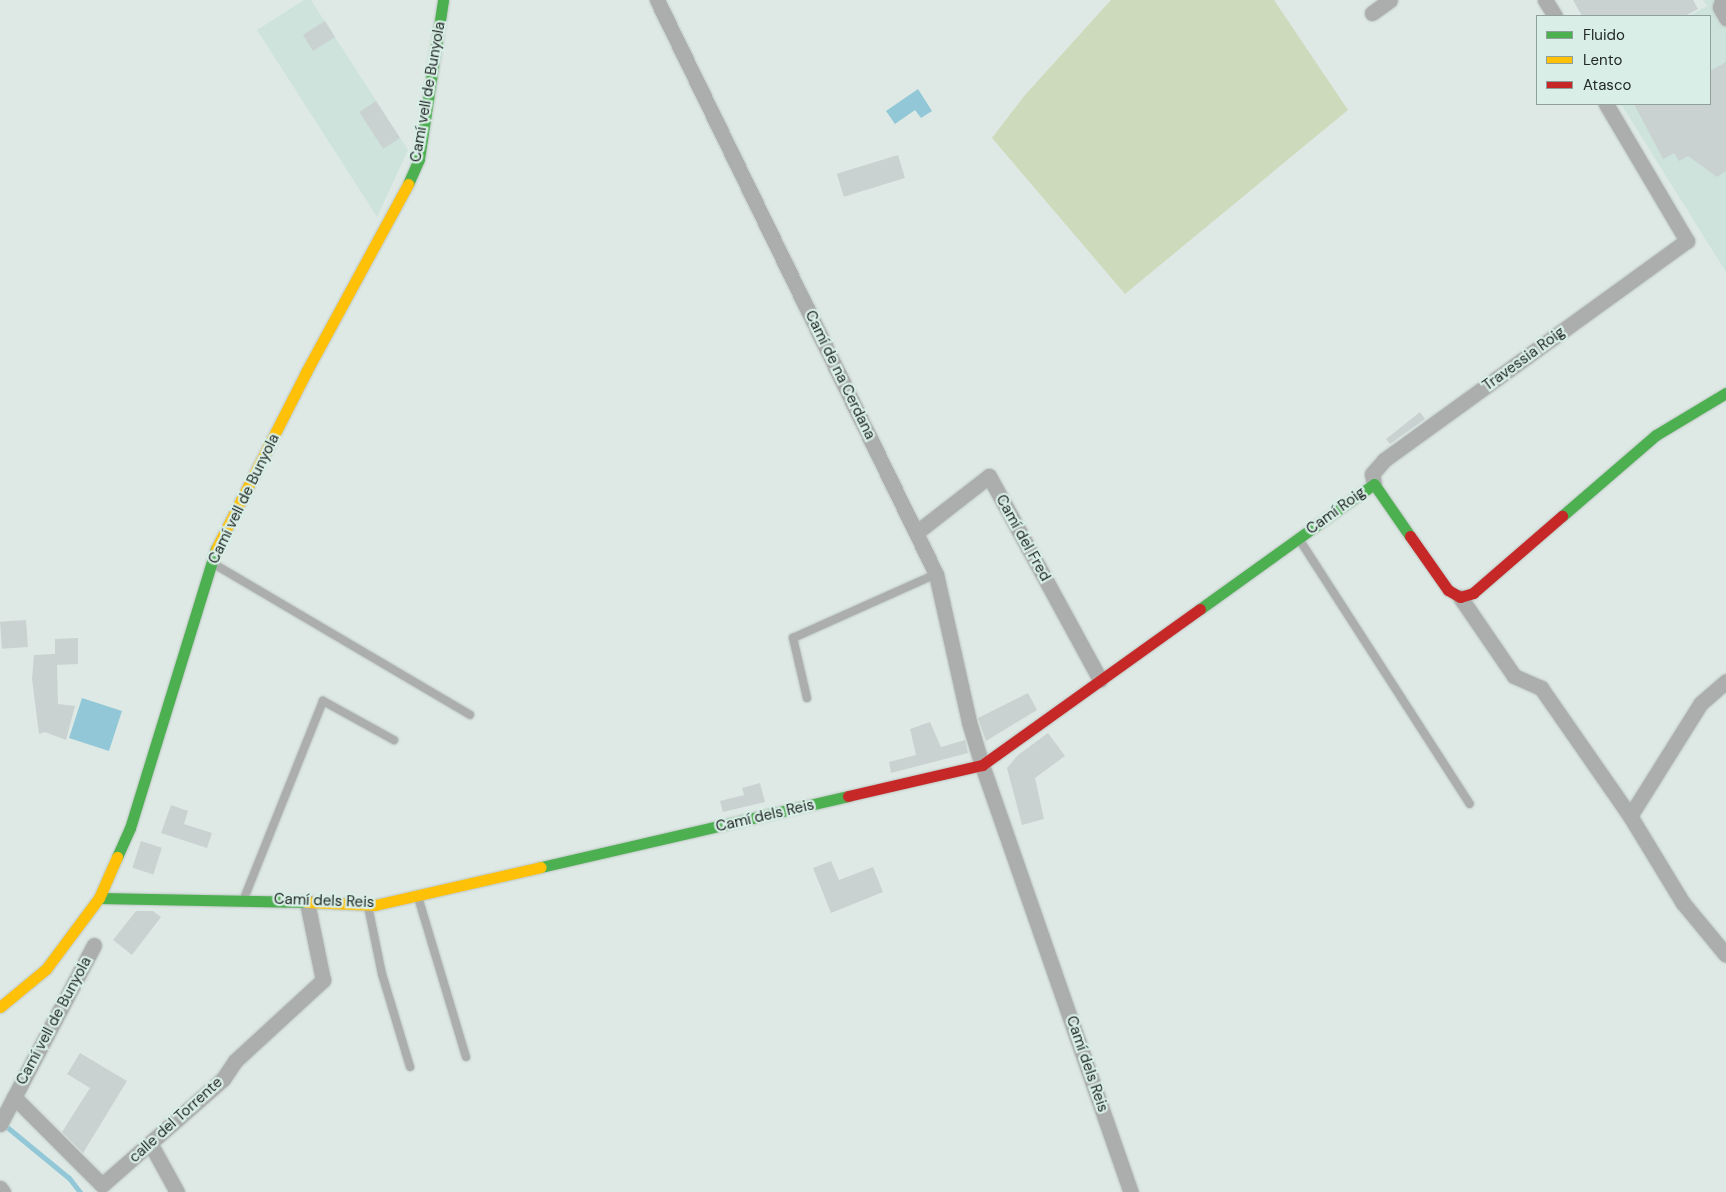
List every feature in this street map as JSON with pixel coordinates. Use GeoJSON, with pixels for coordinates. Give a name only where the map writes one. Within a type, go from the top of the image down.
{"type":"FeatureCollection","features":[{"type":"Feature","properties":{"kind":"street","name":"Camí vell de Bunyola"},"geometry":{"type":"LineString","coordinates":[[0,1006],[46,969],[99,898],[130,828],[212,563],[306,372],[406,191],[418,159],[443,0]]}},
{"type":"Feature","properties":{"kind":"street","name":"Camí de na Cerdana"},"geometry":{"type":"LineString","coordinates":[[657,0],[936,574],[969,722],[982,765]]}},
{"type":"Feature","properties":{"kind":"street"},"geometry":{"type":"LineString","coordinates":[[1372,14],[1390,0]]}},
{"type":"Feature","properties":{"kind":"street"},"geometry":{"type":"LineString","coordinates":[[1545,0],[1554,15]]}},
{"type":"Feature","properties":{"kind":"street"},"geometry":{"type":"LineString","coordinates":[[1722,0],[1720,7],[1726,18]]}},
{"type":"Feature","properties":{"kind":"street","name":"Travessia Roig"},"geometry":{"type":"LineString","coordinates":[[1374,484],[1372,474],[1384,460],[1687,241],[1607,105]]}},
{"type":"Feature","properties":{"kind":"street"},"geometry":{"type":"LineString","coordinates":[[1726,393],[1656,436],[1473,593],[1460,597],[1514,676],[1541,688],[1630,816],[1683,903],[1726,955]]}},
{"type":"Feature","properties":{"kind":"street","name":"Camí del Fred"},"geometry":{"type":"LineString","coordinates":[[917,532],[989,476],[1100,680]]}},
{"type":"Feature","properties":{"kind":"street","name":"Camí Roig"},"geometry":{"type":"LineString","coordinates":[[982,765],[1374,484],[1448,590],[1460,597]]}},
{"type":"Feature","properties":{"kind":"street"},"geometry":{"type":"LineString","coordinates":[[1630,816],[1701,703],[1726,681]]}},
{"type":"Feature","properties":{"kind":"street","name":"Camí dels Reis"},"geometry":{"type":"LineString","coordinates":[[99,898],[244,899],[368,904],[417,895],[982,765],[1131,1192]]}},
{"type":"Feature","properties":{"kind":"street","name":"calle del Torrente"},"geometry":{"type":"LineString","coordinates":[[14,1097],[102,1185],[223,1079],[234,1061],[323,980],[306,902]]}},
{"type":"Feature","properties":{"kind":"street","name":"Camí vell de Bunyola"},"geometry":{"type":"LineString","coordinates":[[0,1124],[94,946]]}},
{"type":"Feature","properties":{"kind":"street"},"geometry":{"type":"LineString","coordinates":[[150,1143],[177,1192]]}},
{"type":"Feature","properties":{"kind":"street"},"geometry":{"type":"LineString","coordinates":[[0,1188],[3,1192]]}},
{"type":"Feature","properties":{"kind":"lane"},"geometry":{"type":"LineString","coordinates":[[1298,538],[1470,804]]}},
{"type":"Feature","properties":{"kind":"lane"},"geometry":{"type":"LineString","coordinates":[[212,563],[470,715]]}},
{"type":"Feature","properties":{"kind":"lane"},"geometry":{"type":"LineString","coordinates":[[807,698],[793,638],[936,574]]}},
{"type":"Feature","properties":{"kind":"lane"},"geometry":{"type":"LineString","coordinates":[[244,899],[323,701],[394,740]]}},
{"type":"Feature","properties":{"kind":"lane"},"geometry":{"type":"LineString","coordinates":[[417,895],[466,1057]]}},
{"type":"Feature","properties":{"kind":"lane"},"geometry":{"type":"LineString","coordinates":[[368,904],[382,974],[410,1067]]}},
{"type":"Feature","properties":{"kind":"shaded area"},"geometry":{"type":"Polygon","coordinates":[[[304,0],[311,0],[408,150],[377,217],[257,30],[304,0]]]}},
{"type":"Feature","properties":{"kind":"shaded area"},"geometry":{"type":"Polygon","coordinates":[[[1703,0],[1726,0],[1726,272],[1622,105],[1711,105],[1711,15],[1691,15],[1707,6],[1703,0]]]}},
{"type":"Feature","properties":{"kind":"green space"},"geometry":{"type":"Polygon","coordinates":[[[1111,0],[1274,0],[1348,110],[1125,294],[992,138],[1025,95],[1111,0]]]}},
{"type":"Feature","properties":{"kind":"water"},"geometry":{"type":"Polygon","coordinates":[[[918,89],[932,111],[921,118],[915,110],[895,124],[886,111],[918,89]]]}},
{"type":"Feature","properties":{"kind":"water"},"geometry":{"type":"Polygon","coordinates":[[[82,698],[122,711],[109,751],[69,738],[82,698]]]}},
{"type":"Feature","properties":{"kind":"building"},"geometry":{"type":"Polygon","coordinates":[[[1573,0],[1693,0],[1698,9],[1687,15],[1581,15],[1573,0]]]}},
{"type":"Feature","properties":{"kind":"building"},"geometry":{"type":"Polygon","coordinates":[[[325,21],[335,37],[313,51],[303,35],[325,21]]]}},
{"type":"Feature","properties":{"kind":"building"},"geometry":{"type":"Polygon","coordinates":[[[1726,62],[1726,171],[1717,177],[1688,156],[1679,161],[1674,153],[1663,159],[1635,105],[1711,105],[1711,70],[1726,62]]]}},
{"type":"Feature","properties":{"kind":"building"},"geometry":{"type":"Polygon","coordinates":[[[376,101],[400,138],[383,149],[359,112],[376,101]]]}},
{"type":"Feature","properties":{"kind":"building"},"geometry":{"type":"Polygon","coordinates":[[[898,155],[905,178],[844,197],[837,174],[898,155]]]}},
{"type":"Feature","properties":{"kind":"building"},"geometry":{"type":"Polygon","coordinates":[[[1420,412],[1425,419],[1390,444],[1386,439],[1420,412]]]}},
{"type":"Feature","properties":{"kind":"building"},"geometry":{"type":"Polygon","coordinates":[[[26,620],[28,647],[2,649],[0,622],[26,620]]]}},
{"type":"Feature","properties":{"kind":"building"},"geometry":{"type":"Polygon","coordinates":[[[78,638],[78,664],[57,665],[58,704],[75,706],[66,740],[45,732],[39,734],[32,679],[34,655],[55,654],[55,639],[78,638]]]}},
{"type":"Feature","properties":{"kind":"building"},"geometry":{"type":"Polygon","coordinates":[[[1028,693],[1037,710],[986,741],[978,718],[1028,693]]]}},
{"type":"Feature","properties":{"kind":"building"},"geometry":{"type":"Polygon","coordinates":[[[930,722],[941,747],[965,740],[968,753],[891,773],[889,762],[916,755],[910,729],[930,722]]]}},
{"type":"Feature","properties":{"kind":"building"},"geometry":{"type":"Polygon","coordinates":[[[1048,733],[1065,756],[1035,778],[1044,819],[1022,825],[1007,768],[1018,755],[1048,733]]]}},
{"type":"Feature","properties":{"kind":"building"},"geometry":{"type":"Polygon","coordinates":[[[760,783],[765,802],[723,812],[720,801],[744,795],[742,788],[760,783]]]}},
{"type":"Feature","properties":{"kind":"building"},"geometry":{"type":"Polygon","coordinates":[[[171,805],[188,811],[184,824],[212,833],[207,848],[161,833],[171,805]]]}},
{"type":"Feature","properties":{"kind":"building"},"geometry":{"type":"Polygon","coordinates":[[[141,841],[162,848],[153,874],[132,868],[141,841]]]}},
{"type":"Feature","properties":{"kind":"building"},"geometry":{"type":"Polygon","coordinates":[[[831,861],[839,880],[873,867],[883,892],[831,913],[813,868],[831,861]]]}},
{"type":"Feature","properties":{"kind":"building"},"geometry":{"type":"Polygon","coordinates":[[[136,911],[153,911],[161,917],[132,955],[113,940],[136,911]]]}},
{"type":"Feature","properties":{"kind":"building"},"geometry":{"type":"Polygon","coordinates":[[[80,1053],[127,1081],[83,1153],[62,1132],[90,1088],[67,1074],[80,1053]]]}},
{"type":"Feature","properties":{"kind":"waterway"},"geometry":{"type":"LineString","coordinates":[[2,1123],[69,1178],[80,1192]]}},
{"type":"Feature","properties":{"kind":"traffic: fast"},"geometry":{"type":"LineString","coordinates":[[408,184],[419,159],[443,0]]}},
{"type":"Feature","properties":{"kind":"traffic: fast"},"geometry":{"type":"LineString","coordinates":[[1562,516],[1656,435],[1726,393]]}},
{"type":"Feature","properties":{"kind":"traffic: fast"},"geometry":{"type":"LineString","coordinates":[[1200,609],[1374,484],[1410,536]]}},
{"type":"Feature","properties":{"kind":"traffic: fast"},"geometry":{"type":"LineString","coordinates":[[117,857],[130,828],[216,549]]}},
{"type":"Feature","properties":{"kind":"traffic: fast"},"geometry":{"type":"LineString","coordinates":[[541,867],[848,796]]}},
{"type":"Feature","properties":{"kind":"traffic: fast"},"geometry":{"type":"LineString","coordinates":[[99,898],[306,902]]}},
{"type":"Feature","properties":{"kind":"traffic: slow"},"geometry":{"type":"LineString","coordinates":[[216,549],[306,372],[408,184]]}},
{"type":"Feature","properties":{"kind":"traffic: slow"},"geometry":{"type":"LineString","coordinates":[[0,1007],[46,969],[99,898],[117,857]]}},
{"type":"Feature","properties":{"kind":"traffic: slow"},"geometry":{"type":"LineString","coordinates":[[306,902],[375,905],[541,867]]}},
{"type":"Feature","properties":{"kind":"traffic: jam"},"geometry":{"type":"LineString","coordinates":[[1410,536],[1448,590],[1460,597],[1473,593],[1562,516]]}},
{"type":"Feature","properties":{"kind":"traffic: jam"},"geometry":{"type":"LineString","coordinates":[[848,796],[982,765],[1200,609]]}}]}
